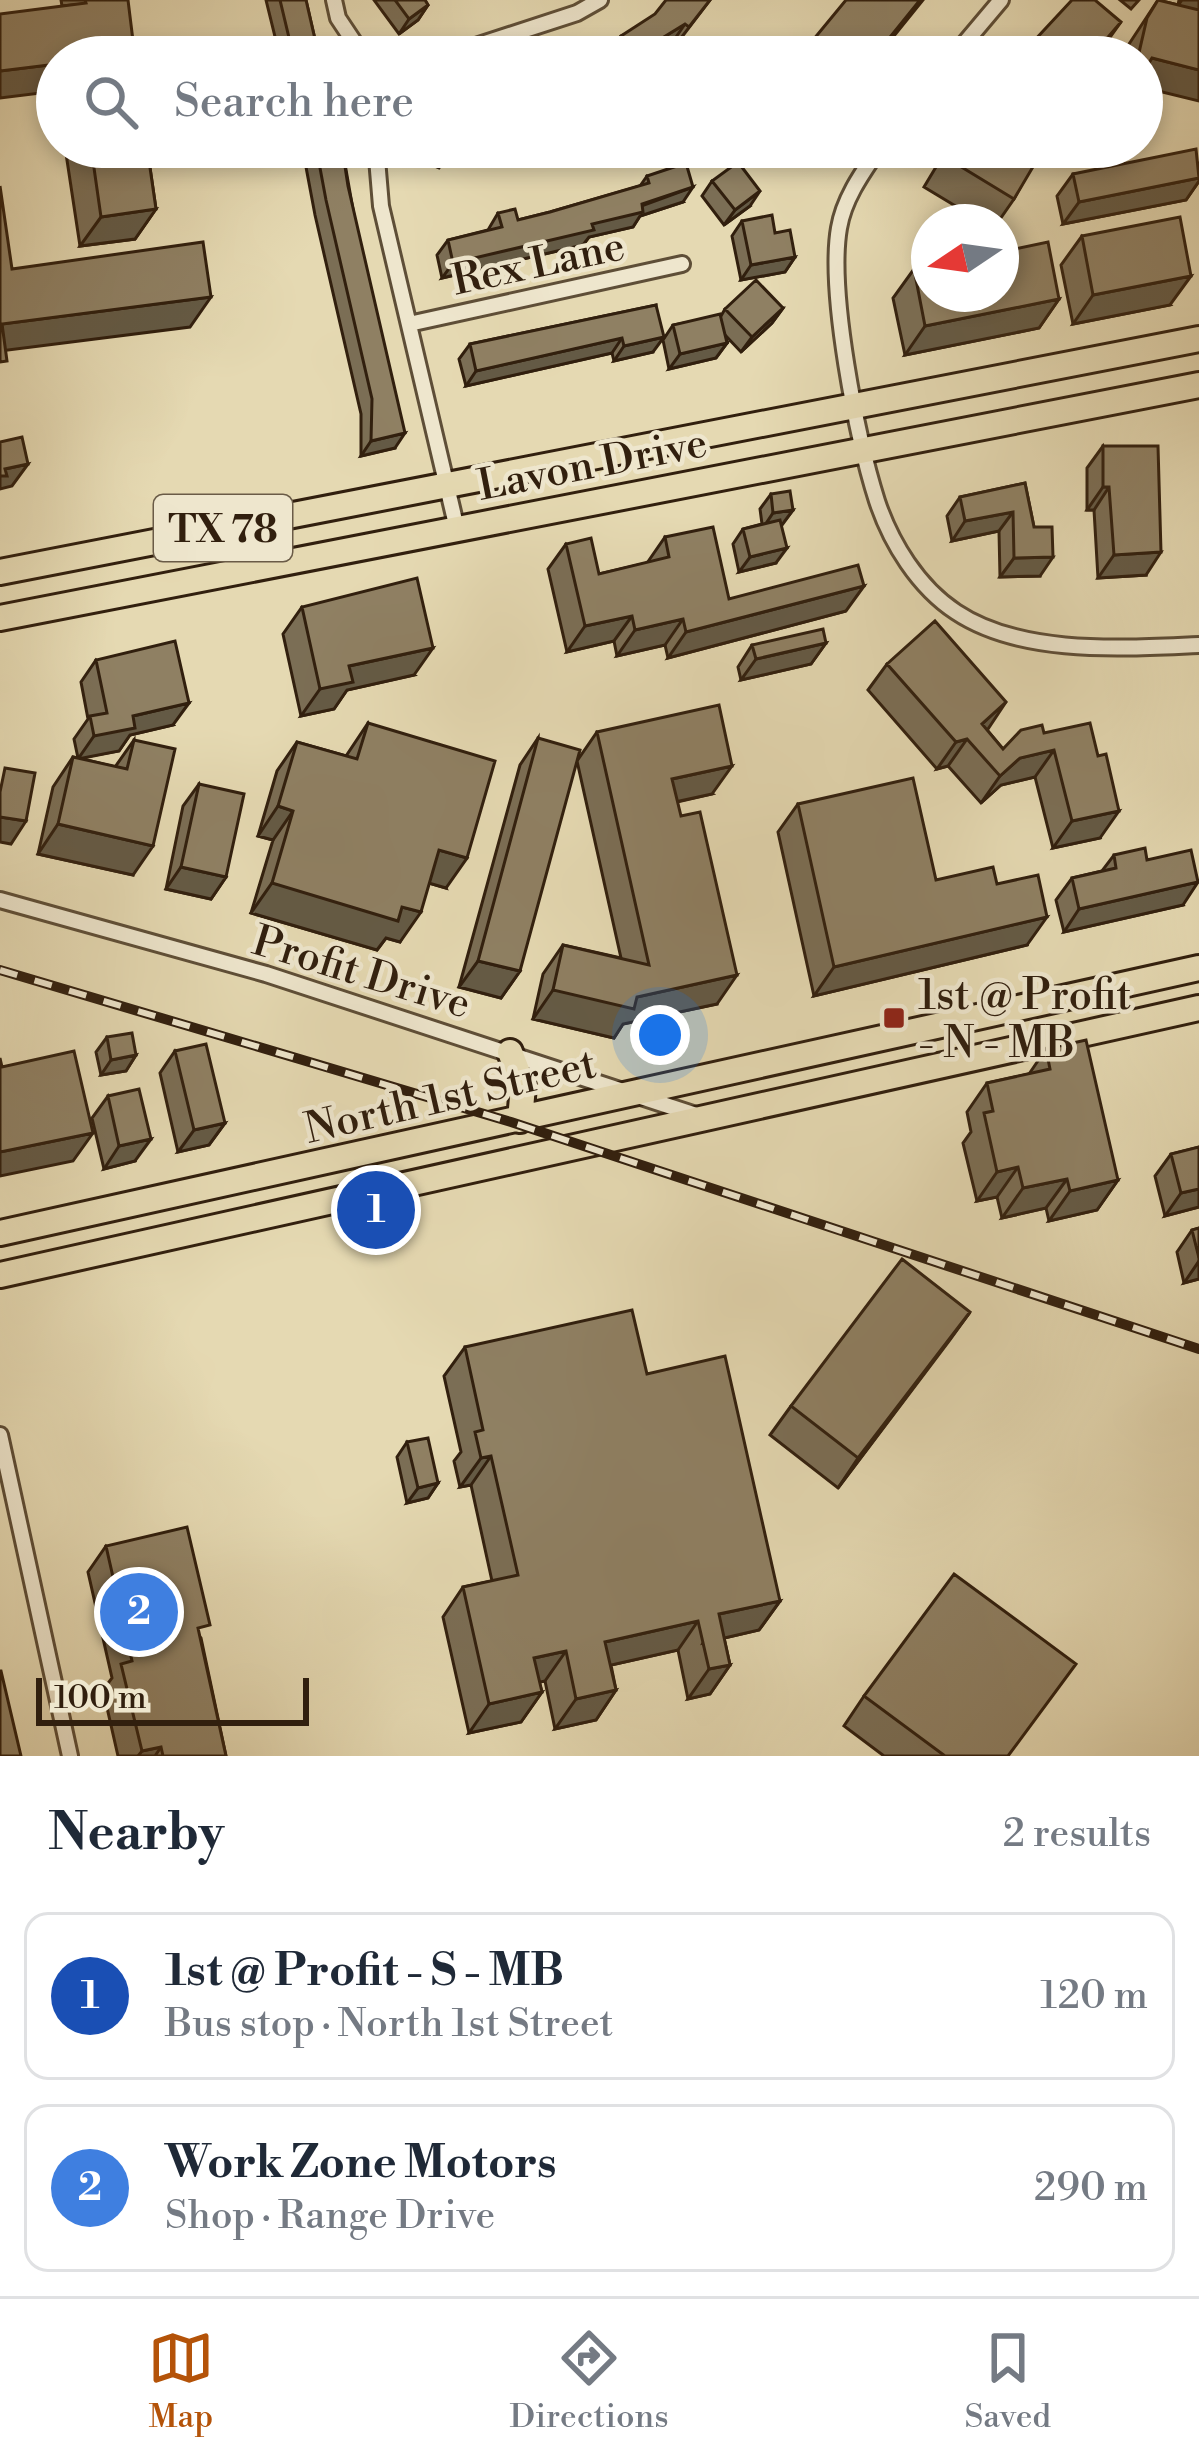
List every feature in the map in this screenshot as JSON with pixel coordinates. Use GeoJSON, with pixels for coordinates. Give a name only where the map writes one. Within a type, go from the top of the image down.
{"type":"FeatureCollection","features":[{"type":"Feature","properties":{"kind":"main road","name":"Lavon Drive"},"geometry":{"type":"LineString","coordinates":[[0,572],[1199,339]]}},
{"type":"Feature","properties":{"kind":"main road","name":"Lavon Drive"},"geometry":{"type":"LineString","coordinates":[[0,618],[1199,385]]}},
{"type":"Feature","properties":{"kind":"main road","name":"North 1st Street"},"geometry":{"type":"LineString","coordinates":[[0,1233],[1199,968]]}},
{"type":"Feature","properties":{"kind":"main road","name":"North 1st Street"},"geometry":{"type":"LineString","coordinates":[[0,1275],[1199,1008]]}},
{"type":"Feature","properties":{"kind":"main road"},"geometry":{"type":"LineString","coordinates":[[510,1052],[523,1085],[520,1120]]}},
{"type":"Feature","properties":{"kind":"main road"},"geometry":{"type":"LineString","coordinates":[[318,1166],[326,1202]]}},
{"type":"Feature","properties":{"kind":"street"},"geometry":{"type":"LineString","coordinates":[[334,0],[338,18],[350,36]]}},
{"type":"Feature","properties":{"kind":"street"},"geometry":{"type":"LineString","coordinates":[[506,36],[577,13],[599,0]]}},
{"type":"Feature","properties":{"kind":"street"},"geometry":{"type":"LineString","coordinates":[[970,36],[1000,0]]}},
{"type":"Feature","properties":{"kind":"street"},"geometry":{"type":"LineString","coordinates":[[378,168],[381,206],[457,529]]}},
{"type":"Feature","properties":{"kind":"street"},"geometry":{"type":"LineString","coordinates":[[866,168],[839,223],[836,283],[877,500],[902,555],[928,590],[958,614],[1019,636],[1079,644],[1199,645]]}},
{"type":"Feature","properties":{"kind":"street","name":"Rex Lane"},"geometry":{"type":"LineString","coordinates":[[409,324],[682,264]]}},
{"type":"Feature","properties":{"kind":"street","name":"Profit Drive"},"geometry":{"type":"LineString","coordinates":[[0,900],[266,974],[701,1116]]}},
{"type":"Feature","properties":{"kind":"street"},"geometry":{"type":"LineString","coordinates":[[0,1435],[70,1756]]}},
{"type":"Feature","properties":{"kind":"building"},"geometry":{"type":"Polygon","coordinates":[[[128,0],[132,36],[36,36],[36,67],[0,71],[0,14],[128,0]]]}},
{"type":"Feature","properties":{"kind":"building"},"geometry":{"type":"Polygon","coordinates":[[[280,0],[306,0],[314,36],[289,36],[280,0]]]}},
{"type":"Feature","properties":{"kind":"building"},"geometry":{"type":"Polygon","coordinates":[[[395,0],[425,0],[428,5],[409,19],[395,0]]]}},
{"type":"Feature","properties":{"kind":"building"},"geometry":{"type":"Polygon","coordinates":[[[666,0],[710,0],[689,27],[685,24],[666,36],[621,36],[655,14],[666,0]]]}},
{"type":"Feature","properties":{"kind":"building"},"geometry":{"type":"Polygon","coordinates":[[[846,0],[920,0],[891,36],[816,36],[846,0]]]}},
{"type":"Feature","properties":{"kind":"building"},"geometry":{"type":"Polygon","coordinates":[[[1072,0],[1095,0],[1121,22],[1109,36],[1039,36],[1072,0]]]}},
{"type":"Feature","properties":{"kind":"building"},"geometry":{"type":"Polygon","coordinates":[[[1158,0],[1199,10],[1199,70],[1163,61],[1163,36],[1143,36],[1158,0]]]}},
{"type":"Feature","properties":{"kind":"building"},"geometry":{"type":"Polygon","coordinates":[[[1196,149],[1199,178],[1079,202],[1073,174],[1103,168],[1163,168],[1163,156],[1196,149]]]}},
{"type":"Feature","properties":{"kind":"building"},"geometry":{"type":"Polygon","coordinates":[[[94,168],[150,168],[156,209],[101,217],[94,168]]]}},
{"type":"Feature","properties":{"kind":"building"},"geometry":{"type":"Polygon","coordinates":[[[320,168],[345,168],[405,433],[371,441],[372,399],[320,168]]]}},
{"type":"Feature","properties":{"kind":"building"},"geometry":{"type":"Polygon","coordinates":[[[687,168],[693,187],[642,204],[643,212],[592,224],[594,230],[453,263],[448,240],[502,227],[498,213],[515,209],[518,220],[649,183],[647,176],[687,168]]]}},
{"type":"Feature","properties":{"kind":"building"},"geometry":{"type":"Polygon","coordinates":[[[730,168],[743,168],[760,191],[735,210],[712,181],[730,168]]]}},
{"type":"Feature","properties":{"kind":"building"},"geometry":{"type":"Polygon","coordinates":[[[963,168],[1032,168],[1014,199],[963,168]]]}},
{"type":"Feature","properties":{"kind":"building"},"geometry":{"type":"Polygon","coordinates":[[[0,186],[12,269],[203,242],[211,297],[2,324],[7,361],[0,362],[0,186]]]}},
{"type":"Feature","properties":{"kind":"building"},"geometry":{"type":"Polygon","coordinates":[[[772,215],[775,233],[790,230],[795,257],[751,265],[742,221],[772,215]]]}},
{"type":"Feature","properties":{"kind":"building"},"geometry":{"type":"Polygon","coordinates":[[[1180,217],[1191,276],[1093,295],[1082,236],[1180,217]]]}},
{"type":"Feature","properties":{"kind":"building"},"geometry":{"type":"Polygon","coordinates":[[[1048,242],[1059,299],[1019,307],[1019,248],[1048,242]]]}},
{"type":"Feature","properties":{"kind":"building"},"geometry":{"type":"Polygon","coordinates":[[[756,280],[783,308],[752,337],[725,309],[756,280]]]}},
{"type":"Feature","properties":{"kind":"building"},"geometry":{"type":"Polygon","coordinates":[[[656,305],[664,337],[624,346],[622,338],[476,371],[470,344],[656,305]]]}},
{"type":"Feature","properties":{"kind":"building"},"geometry":{"type":"Polygon","coordinates":[[[922,312],[994,312],[925,326],[922,312]]]}},
{"type":"Feature","properties":{"kind":"building"},"geometry":{"type":"Polygon","coordinates":[[[720,314],[727,343],[680,354],[673,325],[720,314]]]}},
{"type":"Feature","properties":{"kind":"building"},"geometry":{"type":"Polygon","coordinates":[[[22,437],[28,464],[5,469],[7,476],[0,476],[0,442],[22,437]]]}},
{"type":"Feature","properties":{"kind":"building"},"geometry":{"type":"Polygon","coordinates":[[[1103,446],[1158,446],[1161,552],[1114,555],[1109,487],[1103,487],[1103,446]]]}},
{"type":"Feature","properties":{"kind":"building"},"geometry":{"type":"Polygon","coordinates":[[[1025,483],[1034,527],[1052,527],[1053,557],[1014,558],[1013,512],[965,521],[960,497],[1025,483]]]}},
{"type":"Feature","properties":{"kind":"building"},"geometry":{"type":"Polygon","coordinates":[[[790,491],[793,510],[773,513],[771,494],[790,491]]]}},
{"type":"Feature","properties":{"kind":"building"},"geometry":{"type":"Polygon","coordinates":[[[780,520],[787,548],[750,557],[743,529],[780,520]]]}},
{"type":"Feature","properties":{"kind":"building"},"geometry":{"type":"Polygon","coordinates":[[[713,527],[729,599],[858,565],[864,586],[686,632],[683,619],[635,630],[632,616],[585,626],[566,544],[591,538],[599,574],[669,557],[665,537],[713,527]]]}},
{"type":"Feature","properties":{"kind":"building"},"geometry":{"type":"Polygon","coordinates":[[[417,578],[433,648],[349,666],[353,682],[320,689],[302,607],[417,578]]]}},
{"type":"Feature","properties":{"kind":"building"},"geometry":{"type":"Polygon","coordinates":[[[935,621],[1006,702],[982,724],[1003,749],[1021,730],[1042,725],[1044,733],[1090,723],[1098,756],[1106,754],[1119,811],[1072,821],[1054,750],[1020,758],[1000,776],[967,739],[956,742],[887,664],[935,621]]]}},
{"type":"Feature","properties":{"kind":"building"},"geometry":{"type":"Polygon","coordinates":[[[823,629],[826,643],[756,659],[752,645],[823,629]]]}},
{"type":"Feature","properties":{"kind":"building"},"geometry":{"type":"Polygon","coordinates":[[[175,641],[189,703],[133,716],[135,728],[94,736],[90,716],[107,713],[96,660],[175,641]]]}},
{"type":"Feature","properties":{"kind":"building"},"geometry":{"type":"Polygon","coordinates":[[[719,705],[732,766],[672,779],[681,816],[700,812],[737,975],[637,997],[634,1009],[553,990],[563,945],[649,965],[597,732],[719,705]]]}},
{"type":"Feature","properties":{"kind":"building"},"geometry":{"type":"Polygon","coordinates":[[[368,723],[495,761],[467,858],[439,850],[421,912],[402,907],[398,921],[272,883],[293,811],[278,806],[297,742],[357,759],[368,723]]]}},
{"type":"Feature","properties":{"kind":"building"},"geometry":{"type":"Polygon","coordinates":[[[538,738],[580,750],[520,971],[478,961],[538,738]]]}},
{"type":"Feature","properties":{"kind":"building"},"geometry":{"type":"Polygon","coordinates":[[[134,740],[175,749],[153,846],[58,824],[73,757],[127,769],[134,740]]]}},
{"type":"Feature","properties":{"kind":"building"},"geometry":{"type":"Polygon","coordinates":[[[5,768],[35,773],[26,821],[0,817],[5,768]]]}},
{"type":"Feature","properties":{"kind":"building"},"geometry":{"type":"Polygon","coordinates":[[[913,778],[936,880],[993,867],[997,884],[1038,875],[1047,917],[834,967],[798,804],[913,778]]]}},
{"type":"Feature","properties":{"kind":"building"},"geometry":{"type":"Polygon","coordinates":[[[199,784],[244,794],[226,877],[181,867],[199,784]]]}},
{"type":"Feature","properties":{"kind":"building"},"geometry":{"type":"Polygon","coordinates":[[[1145,848],[1147,860],[1191,850],[1198,882],[1079,909],[1072,878],[1116,868],[1114,855],[1145,848]]]}},
{"type":"Feature","properties":{"kind":"building"},"geometry":{"type":"Polygon","coordinates":[[[132,1033],[136,1055],[111,1060],[107,1037],[132,1033]]]}},
{"type":"Feature","properties":{"kind":"building"},"geometry":{"type":"Polygon","coordinates":[[[1086,1040],[1118,1180],[1070,1191],[1067,1179],[1023,1188],[1018,1167],[997,1172],[984,1113],[993,1111],[987,1083],[1050,1069],[1046,1049],[1086,1040]]]}},
{"type":"Feature","properties":{"kind":"building"},"geometry":{"type":"Polygon","coordinates":[[[206,1044],[225,1123],[194,1130],[175,1051],[206,1044]]]}},
{"type":"Feature","properties":{"kind":"building"},"geometry":{"type":"Polygon","coordinates":[[[74,1051],[93,1133],[0,1152],[0,1058],[2,1067],[74,1051]]]}},
{"type":"Feature","properties":{"kind":"building"},"geometry":{"type":"Polygon","coordinates":[[[139,1089],[151,1139],[119,1146],[108,1096],[139,1089]]]}},
{"type":"Feature","properties":{"kind":"building"},"geometry":{"type":"Polygon","coordinates":[[[1199,1147],[1199,1189],[1181,1193],[1171,1154],[1199,1147]]]}},
{"type":"Feature","properties":{"kind":"building"},"geometry":{"type":"Polygon","coordinates":[[[1199,1228],[1199,1258],[1192,1230],[1199,1228]]]}},
{"type":"Feature","properties":{"kind":"building"},"geometry":{"type":"Polygon","coordinates":[[[902,1259],[970,1312],[858,1458],[791,1406],[902,1259]]]}},
{"type":"Feature","properties":{"kind":"building"},"geometry":{"type":"Polygon","coordinates":[[[632,1310],[647,1374],[725,1356],[780,1601],[719,1614],[730,1665],[709,1669],[698,1621],[605,1642],[616,1690],[576,1699],[566,1651],[534,1658],[542,1692],[489,1704],[463,1587],[518,1575],[491,1456],[481,1458],[475,1432],[483,1430],[465,1347],[632,1310]]]}},
{"type":"Feature","properties":{"kind":"building"},"geometry":{"type":"Polygon","coordinates":[[[428,1438],[438,1483],[418,1488],[407,1442],[428,1438]]]}},
{"type":"Feature","properties":{"kind":"building"},"geometry":{"type":"Polygon","coordinates":[[[187,1527],[210,1625],[198,1628],[226,1756],[163,1756],[161,1747],[142,1751],[121,1664],[132,1661],[106,1546],[187,1527]]]}},
{"type":"Feature","properties":{"kind":"building"},"geometry":{"type":"Polygon","coordinates":[[[954,1574],[1076,1664],[1008,1756],[945,1756],[864,1696],[954,1574]]]}},
{"type":"Feature","properties":{"kind":"building"},"geometry":{"type":"Polygon","coordinates":[[[1,1671],[21,1756],[0,1756],[1,1671]]]}},
{"type":"Feature","properties":{"kind":"railway"},"geometry":{"type":"LineString","coordinates":[[0,970],[511,1122],[1199,1349]]}},
{"type":"Feature","properties":{"kind":"place","name":"1st @ Profit - N - MB"},"geometry":{"type":"Point","coordinates":[894,1018]}},
{"type":"Feature","properties":{"kind":"place","name":"1st @ Profit - S - MB"},"geometry":{"type":"Point","coordinates":[376,1210]}},
{"type":"Feature","properties":{"kind":"place","name":"Work Zone Motors"},"geometry":{"type":"Point","coordinates":[139,1612]}}]}
